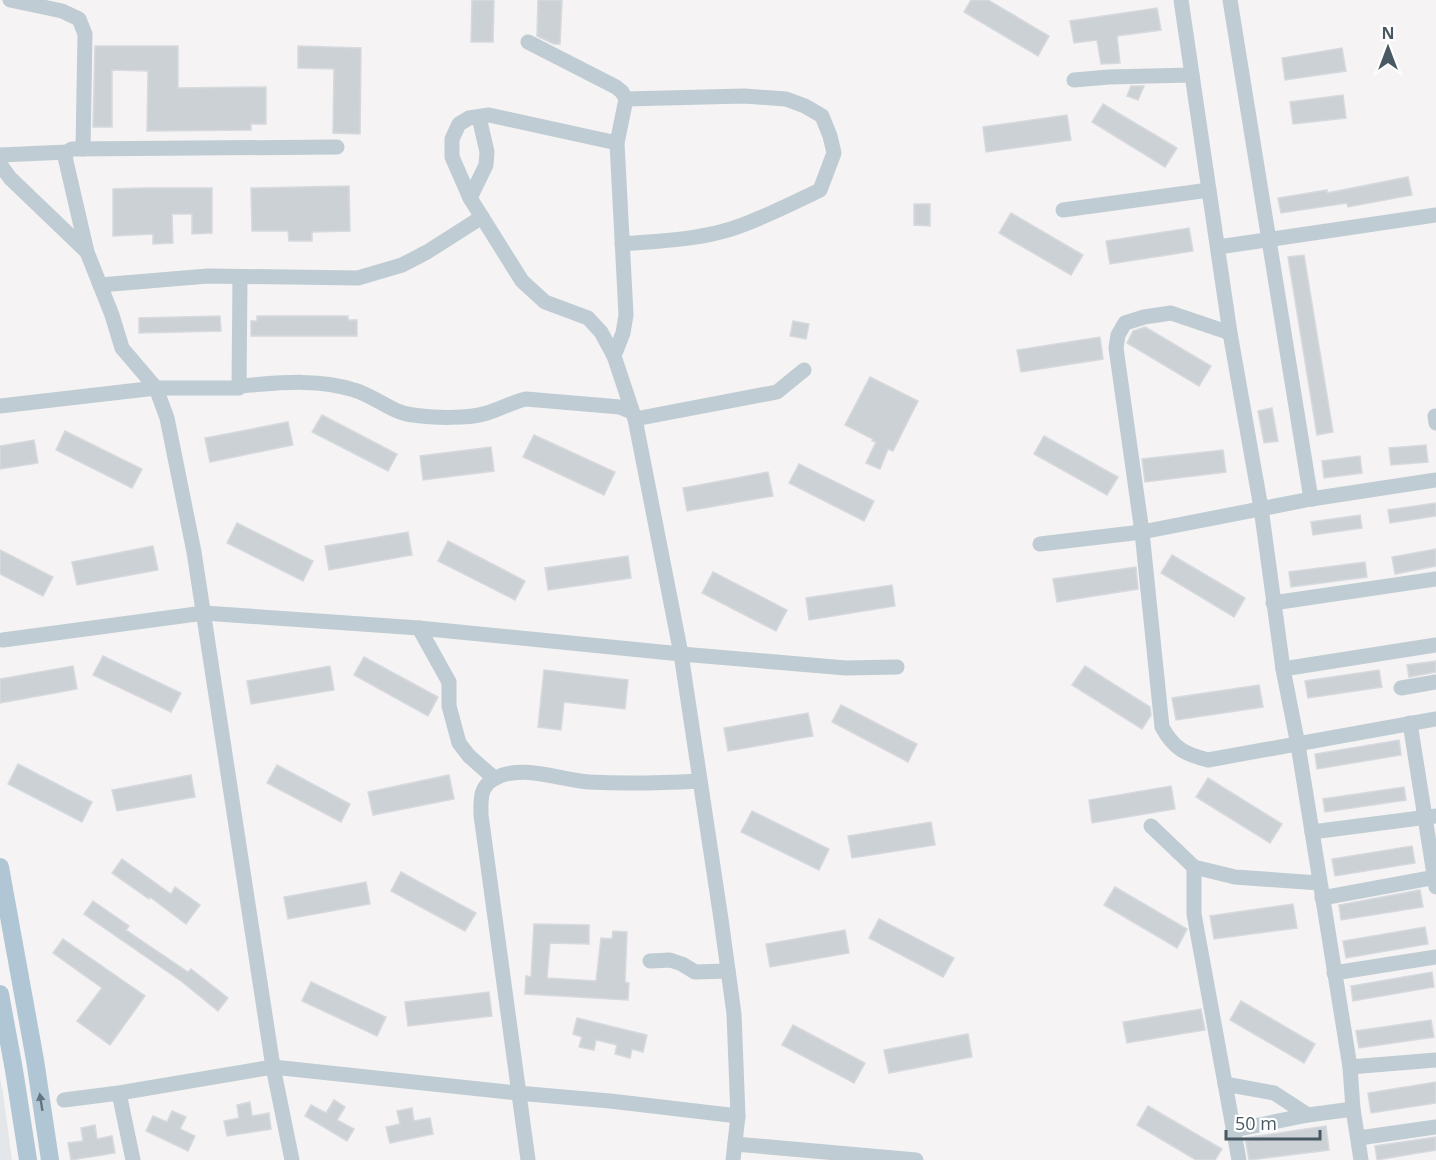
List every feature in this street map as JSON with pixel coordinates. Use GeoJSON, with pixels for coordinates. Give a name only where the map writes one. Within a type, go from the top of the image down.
{"type":"FeatureCollection","features":[{"type":"Feature","properties":{"kind":"main road"},"geometry":{"type":"LineString","coordinates":[[0,867],[33,1048],[50,1160]]}},
{"type":"Feature","properties":{"kind":"main road"},"geometry":{"type":"LineString","coordinates":[[0,994],[28,1160]]}},
{"type":"Feature","properties":{"kind":"street"},"geometry":{"type":"LineString","coordinates":[[10,0],[62,10],[79,19],[85,34],[83,149]]}},
{"type":"Feature","properties":{"kind":"street"},"geometry":{"type":"LineString","coordinates":[[1181,0],[1230,333],[1261,508],[1283,669],[1298,745],[1350,1067],[1353,1108],[1361,1160]]}},
{"type":"Feature","properties":{"kind":"street"},"geometry":{"type":"LineString","coordinates":[[1232,1],[1311,499]]}},
{"type":"Feature","properties":{"kind":"street"},"geometry":{"type":"LineString","coordinates":[[528,42],[616,87],[626,99],[616,143],[626,315],[623,333],[614,356]]}},
{"type":"Feature","properties":{"kind":"street"},"geometry":{"type":"LineString","coordinates":[[1074,80],[1192,75]]}},
{"type":"Feature","properties":{"kind":"street"},"geometry":{"type":"LineString","coordinates":[[622,244],[692,237],[730,229],[772,213],[820,190],[834,153],[831,136],[822,116],[786,99],[744,96],[626,99]]}},
{"type":"Feature","properties":{"kind":"street"},"geometry":{"type":"LineString","coordinates":[[616,143],[489,115],[469,118],[459,124],[452,139],[453,157],[470,198],[522,281],[545,302],[588,318],[601,332],[614,356],[634,415],[681,654],[728,971],[735,1025],[738,1116],[734,1160]]}},
{"type":"Feature","properties":{"kind":"street"},"geometry":{"type":"LineString","coordinates":[[470,198],[486,165],[487,152],[479,117]]}},
{"type":"Feature","properties":{"kind":"street"},"geometry":{"type":"LineString","coordinates":[[0,155],[67,152],[72,149],[337,147]]}},
{"type":"Feature","properties":{"kind":"street"},"geometry":{"type":"LineString","coordinates":[[67,152],[65,157],[87,252],[112,315],[122,348],[156,388],[167,417],[204,613],[273,1067],[292,1160]]}},
{"type":"Feature","properties":{"kind":"street"},"geometry":{"type":"LineString","coordinates":[[0,164],[10,178],[87,252]]}},
{"type":"Feature","properties":{"kind":"street"},"geometry":{"type":"LineString","coordinates":[[1063,210],[1209,190]]}},
{"type":"Feature","properties":{"kind":"street"},"geometry":{"type":"LineString","coordinates":[[1218,247],[1436,215]]}},
{"type":"Feature","properties":{"kind":"street"},"geometry":{"type":"LineString","coordinates":[[100,285],[207,276],[358,278],[402,265],[482,217]]}},
{"type":"Feature","properties":{"kind":"street"},"geometry":{"type":"LineString","coordinates":[[240,277],[240,386]]}},
{"type":"Feature","properties":{"kind":"street"},"geometry":{"type":"LineString","coordinates":[[1230,333],[1171,313],[1144,317],[1125,323],[1118,335],[1116,348],[1143,532],[1162,727],[1170,741],[1187,754],[1208,760],[1436,719]]}},
{"type":"Feature","properties":{"kind":"street"},"geometry":{"type":"LineString","coordinates":[[0,406],[156,388],[233,389],[240,386],[288,382],[334,384],[356,390],[394,409],[412,415],[473,416],[526,399],[620,407],[634,415],[777,392],[804,370]]}},
{"type":"Feature","properties":{"kind":"street"},"geometry":{"type":"LineString","coordinates":[[1040,544],[1143,532],[1311,499],[1436,480]]}},
{"type":"Feature","properties":{"kind":"street"},"geometry":{"type":"LineString","coordinates":[[1273,603],[1436,579]]}},
{"type":"Feature","properties":{"kind":"street"},"geometry":{"type":"LineString","coordinates":[[3,640],[204,613],[419,628],[846,668],[897,667]]}},
{"type":"Feature","properties":{"kind":"street"},"geometry":{"type":"LineString","coordinates":[[419,628],[449,682],[449,706],[459,743],[469,756],[494,778]]}},
{"type":"Feature","properties":{"kind":"street"},"geometry":{"type":"LineString","coordinates":[[1283,669],[1436,645]]}},
{"type":"Feature","properties":{"kind":"street"},"geometry":{"type":"LineString","coordinates":[[1401,688],[1436,682]]}},
{"type":"Feature","properties":{"kind":"street"},"geometry":{"type":"LineString","coordinates":[[1151,826],[1194,867],[1235,877],[1320,891],[1435,880],[1430,817],[1410,723]]}},
{"type":"Feature","properties":{"kind":"street"},"geometry":{"type":"LineString","coordinates":[[528,1160],[517,1093],[481,815],[481,796],[485,786],[494,778],[529,772],[587,782],[699,781]]}},
{"type":"Feature","properties":{"kind":"street"},"geometry":{"type":"LineString","coordinates":[[1312,832],[1430,817]]}},
{"type":"Feature","properties":{"kind":"street"},"geometry":{"type":"LineString","coordinates":[[1194,867],[1194,914],[1239,1160]]}},
{"type":"Feature","properties":{"kind":"street"},"geometry":{"type":"LineString","coordinates":[[1334,973],[1436,957]]}},
{"type":"Feature","properties":{"kind":"street"},"geometry":{"type":"LineString","coordinates":[[650,961],[670,960],[695,972],[728,971]]}},
{"type":"Feature","properties":{"kind":"street"},"geometry":{"type":"LineString","coordinates":[[1350,1067],[1436,1060]]}},
{"type":"Feature","properties":{"kind":"street"},"geometry":{"type":"LineString","coordinates":[[63,1100],[273,1067],[738,1116]]}},
{"type":"Feature","properties":{"kind":"street"},"geometry":{"type":"LineString","coordinates":[[1225,1084],[1274,1093],[1308,1115]]}},
{"type":"Feature","properties":{"kind":"street"},"geometry":{"type":"LineString","coordinates":[[119,1093],[133,1160]]}},
{"type":"Feature","properties":{"kind":"street"},"geometry":{"type":"LineString","coordinates":[[1234,1130],[1353,1108]]}},
{"type":"Feature","properties":{"kind":"street"},"geometry":{"type":"LineString","coordinates":[[1359,1138],[1436,1126]]}},
{"type":"Feature","properties":{"kind":"street"},"geometry":{"type":"LineString","coordinates":[[735,1144],[775,1154],[916,1160]]}},
{"type":"Feature","properties":{"kind":"shaded area"},"geometry":{"type":"Polygon","coordinates":[[[0,1079],[3,1093],[12,1160],[0,1160],[0,1079]]]}},
{"type":"Feature","properties":{"kind":"building"},"geometry":{"type":"Polygon","coordinates":[[[472,0],[494,0],[493,42],[471,42],[472,0]]]}},
{"type":"Feature","properties":{"kind":"building"},"geometry":{"type":"Polygon","coordinates":[[[538,0],[562,0],[560,44],[554,44],[537,36],[538,0]]]}},
{"type":"Feature","properties":{"kind":"building"},"geometry":{"type":"Polygon","coordinates":[[[971,0],[988,0],[1049,36],[1038,56],[964,12],[971,0]]]}},
{"type":"Feature","properties":{"kind":"building"},"geometry":{"type":"Polygon","coordinates":[[[1157,8],[1161,30],[1117,36],[1120,63],[1101,64],[1097,40],[1074,43],[1070,21],[1157,8]]]}},
{"type":"Feature","properties":{"kind":"building"},"geometry":{"type":"Polygon","coordinates":[[[95,46],[178,46],[178,88],[266,87],[266,124],[251,124],[251,130],[147,131],[148,71],[112,70],[112,127],[93,127],[95,46]]]}},
{"type":"Feature","properties":{"kind":"building"},"geometry":{"type":"Polygon","coordinates":[[[298,46],[361,48],[360,134],[333,133],[334,69],[298,68],[298,46]]]}},
{"type":"Feature","properties":{"kind":"building"},"geometry":{"type":"Polygon","coordinates":[[[1342,48],[1346,71],[1285,80],[1282,58],[1342,48]]]}},
{"type":"Feature","properties":{"kind":"building"},"geometry":{"type":"Polygon","coordinates":[[[1131,86],[1144,86],[1138,100],[1127,96],[1131,86]]]}},
{"type":"Feature","properties":{"kind":"building"},"geometry":{"type":"Polygon","coordinates":[[[1343,95],[1346,118],[1293,124],[1290,102],[1343,95]]]}},
{"type":"Feature","properties":{"kind":"building"},"geometry":{"type":"Polygon","coordinates":[[[1103,104],[1177,148],[1165,167],[1092,122],[1103,104]]]}},
{"type":"Feature","properties":{"kind":"building"},"geometry":{"type":"Polygon","coordinates":[[[1067,115],[1071,140],[986,152],[983,127],[1067,115]]]}},
{"type":"Feature","properties":{"kind":"building"},"geometry":{"type":"Polygon","coordinates":[[[1408,177],[1412,195],[1348,207],[1347,203],[1281,213],[1278,198],[1327,190],[1327,193],[1408,177]]]}},
{"type":"Feature","properties":{"kind":"building"},"geometry":{"type":"Polygon","coordinates":[[[349,186],[350,231],[312,232],[312,241],[289,241],[288,231],[252,231],[251,188],[349,186]]]}},
{"type":"Feature","properties":{"kind":"building"},"geometry":{"type":"Polygon","coordinates":[[[212,188],[212,233],[192,234],[192,214],[172,214],[173,243],[153,244],[153,234],[113,236],[113,189],[212,188]]]}},
{"type":"Feature","properties":{"kind":"building"},"geometry":{"type":"Polygon","coordinates":[[[914,204],[930,204],[930,226],[914,225],[914,204]]]}},
{"type":"Feature","properties":{"kind":"building"},"geometry":{"type":"Polygon","coordinates":[[[1011,213],[1083,255],[1071,275],[999,233],[1011,213]]]}},
{"type":"Feature","properties":{"kind":"building"},"geometry":{"type":"Polygon","coordinates":[[[1189,228],[1193,251],[1110,264],[1106,241],[1189,228]]]}},
{"type":"Feature","properties":{"kind":"building"},"geometry":{"type":"Polygon","coordinates":[[[1304,255],[1333,432],[1317,435],[1288,257],[1304,255]]]}},
{"type":"Feature","properties":{"kind":"building"},"geometry":{"type":"Polygon","coordinates":[[[220,316],[221,331],[139,333],[139,318],[220,316]]]}},
{"type":"Feature","properties":{"kind":"building"},"geometry":{"type":"Polygon","coordinates":[[[257,316],[348,316],[348,320],[357,320],[357,336],[251,336],[251,321],[257,321],[257,316]]]}},
{"type":"Feature","properties":{"kind":"building"},"geometry":{"type":"Polygon","coordinates":[[[793,321],[809,324],[806,339],[790,336],[793,321]]]}},
{"type":"Feature","properties":{"kind":"building"},"geometry":{"type":"Polygon","coordinates":[[[1145,327],[1211,366],[1199,386],[1127,343],[1133,331],[1145,327]]]}},
{"type":"Feature","properties":{"kind":"building"},"geometry":{"type":"Polygon","coordinates":[[[1100,337],[1103,359],[1021,372],[1017,350],[1100,337]]]}},
{"type":"Feature","properties":{"kind":"building"},"geometry":{"type":"Polygon","coordinates":[[[870,377],[918,401],[893,451],[888,449],[880,469],[866,463],[876,442],[845,425],[870,377]]]}},
{"type":"Feature","properties":{"kind":"building"},"geometry":{"type":"Polygon","coordinates":[[[1272,408],[1278,441],[1264,443],[1258,411],[1272,408]]]}},
{"type":"Feature","properties":{"kind":"building"},"geometry":{"type":"Polygon","coordinates":[[[322,415],[397,454],[388,471],[312,432],[322,415]]]}},
{"type":"Feature","properties":{"kind":"building"},"geometry":{"type":"Polygon","coordinates":[[[288,422],[293,445],[210,462],[205,438],[288,422]]]}},
{"type":"Feature","properties":{"kind":"building"},"geometry":{"type":"Polygon","coordinates":[[[65,431],[142,469],[132,488],[56,450],[65,431]]]}},
{"type":"Feature","properties":{"kind":"building"},"geometry":{"type":"Polygon","coordinates":[[[534,435],[615,472],[604,495],[523,457],[534,435]]]}},
{"type":"Feature","properties":{"kind":"building"},"geometry":{"type":"Polygon","coordinates":[[[1044,436],[1118,477],[1107,495],[1034,454],[1044,436]]]}},
{"type":"Feature","properties":{"kind":"building"},"geometry":{"type":"Polygon","coordinates":[[[34,440],[38,463],[0,469],[0,446],[34,440]]]}},
{"type":"Feature","properties":{"kind":"building"},"geometry":{"type":"Polygon","coordinates":[[[1426,445],[1428,462],[1391,465],[1389,448],[1426,445]]]}},
{"type":"Feature","properties":{"kind":"building"},"geometry":{"type":"Polygon","coordinates":[[[491,447],[494,471],[423,480],[420,456],[491,447]]]}},
{"type":"Feature","properties":{"kind":"building"},"geometry":{"type":"Polygon","coordinates":[[[1223,450],[1226,472],[1145,482],[1142,459],[1223,450]]]}},
{"type":"Feature","properties":{"kind":"building"},"geometry":{"type":"Polygon","coordinates":[[[1360,456],[1362,473],[1324,478],[1322,461],[1360,456]]]}},
{"type":"Feature","properties":{"kind":"building"},"geometry":{"type":"Polygon","coordinates":[[[799,464],[874,501],[864,521],[789,483],[799,464]]]}},
{"type":"Feature","properties":{"kind":"building"},"geometry":{"type":"Polygon","coordinates":[[[768,472],[773,496],[687,511],[683,488],[768,472]]]}},
{"type":"Feature","properties":{"kind":"building"},"geometry":{"type":"Polygon","coordinates":[[[1436,503],[1436,516],[1390,523],[1388,510],[1436,503]]]}},
{"type":"Feature","properties":{"kind":"building"},"geometry":{"type":"Polygon","coordinates":[[[1360,515],[1362,528],[1313,535],[1311,522],[1360,515]]]}},
{"type":"Feature","properties":{"kind":"building"},"geometry":{"type":"Polygon","coordinates":[[[237,523],[313,561],[303,581],[227,543],[237,523]]]}},
{"type":"Feature","properties":{"kind":"building"},"geometry":{"type":"Polygon","coordinates":[[[408,532],[412,555],[329,570],[325,546],[408,532]]]}},
{"type":"Feature","properties":{"kind":"building"},"geometry":{"type":"Polygon","coordinates":[[[448,541],[525,581],[515,600],[438,561],[448,541]]]}},
{"type":"Feature","properties":{"kind":"building"},"geometry":{"type":"Polygon","coordinates":[[[153,546],[158,570],[77,585],[72,562],[153,546]]]}},
{"type":"Feature","properties":{"kind":"building"},"geometry":{"type":"Polygon","coordinates":[[[1436,549],[1436,566],[1395,574],[1392,557],[1436,549]]]}},
{"type":"Feature","properties":{"kind":"building"},"geometry":{"type":"Polygon","coordinates":[[[0,550],[53,577],[43,596],[0,574],[0,550]]]}},
{"type":"Feature","properties":{"kind":"building"},"geometry":{"type":"Polygon","coordinates":[[[1172,555],[1245,598],[1234,617],[1161,573],[1172,555]]]}},
{"type":"Feature","properties":{"kind":"building"},"geometry":{"type":"Polygon","coordinates":[[[628,556],[631,578],[548,590],[545,568],[628,556]]]}},
{"type":"Feature","properties":{"kind":"building"},"geometry":{"type":"Polygon","coordinates":[[[1365,562],[1367,577],[1291,587],[1289,572],[1365,562]]]}},
{"type":"Feature","properties":{"kind":"building"},"geometry":{"type":"Polygon","coordinates":[[[1136,567],[1138,589],[1057,602],[1053,579],[1136,567]]]}},
{"type":"Feature","properties":{"kind":"building"},"geometry":{"type":"Polygon","coordinates":[[[713,572],[787,610],[776,631],[702,593],[713,572]]]}},
{"type":"Feature","properties":{"kind":"building"},"geometry":{"type":"Polygon","coordinates":[[[892,585],[895,606],[809,620],[806,598],[892,585]]]}},
{"type":"Feature","properties":{"kind":"building"},"geometry":{"type":"Polygon","coordinates":[[[103,656],[181,693],[171,712],[93,675],[103,656]]]}},
{"type":"Feature","properties":{"kind":"building"},"geometry":{"type":"Polygon","coordinates":[[[364,657],[438,697],[428,716],[354,675],[364,657]]]}},
{"type":"Feature","properties":{"kind":"building"},"geometry":{"type":"Polygon","coordinates":[[[1436,661],[1436,672],[1409,677],[1407,665],[1436,661]]]}},
{"type":"Feature","properties":{"kind":"building"},"geometry":{"type":"Polygon","coordinates":[[[73,666],[77,689],[0,703],[0,679],[73,666]]]}},
{"type":"Feature","properties":{"kind":"building"},"geometry":{"type":"Polygon","coordinates":[[[330,666],[334,690],[251,704],[247,681],[330,666]]]}},
{"type":"Feature","properties":{"kind":"building"},"geometry":{"type":"Polygon","coordinates":[[[1085,666],[1150,707],[1151,715],[1142,729],[1072,685],[1085,666]]]}},
{"type":"Feature","properties":{"kind":"building"},"geometry":{"type":"Polygon","coordinates":[[[544,670],[628,680],[625,709],[564,702],[561,730],[538,727],[544,670]]]}},
{"type":"Feature","properties":{"kind":"building"},"geometry":{"type":"Polygon","coordinates":[[[1379,670],[1382,687],[1308,698],[1305,681],[1379,670]]]}},
{"type":"Feature","properties":{"kind":"building"},"geometry":{"type":"Polygon","coordinates":[[[1259,685],[1263,707],[1176,720],[1172,698],[1259,685]]]}},
{"type":"Feature","properties":{"kind":"building"},"geometry":{"type":"Polygon","coordinates":[[[841,705],[917,744],[908,762],[832,722],[841,705]]]}},
{"type":"Feature","properties":{"kind":"building"},"geometry":{"type":"Polygon","coordinates":[[[808,713],[813,736],[728,751],[724,728],[808,713]]]}},
{"type":"Feature","properties":{"kind":"building"},"geometry":{"type":"Polygon","coordinates":[[[1399,740],[1401,755],[1317,769],[1315,754],[1399,740]]]}},
{"type":"Feature","properties":{"kind":"building"},"geometry":{"type":"Polygon","coordinates":[[[18,764],[92,802],[82,822],[8,784],[18,764]]]}},
{"type":"Feature","properties":{"kind":"building"},"geometry":{"type":"Polygon","coordinates":[[[277,765],[350,804],[341,822],[267,783],[277,765]]]}},
{"type":"Feature","properties":{"kind":"building"},"geometry":{"type":"Polygon","coordinates":[[[191,775],[195,797],[117,811],[112,790],[191,775]]]}},
{"type":"Feature","properties":{"kind":"building"},"geometry":{"type":"Polygon","coordinates":[[[449,775],[454,799],[373,815],[368,792],[449,775]]]}},
{"type":"Feature","properties":{"kind":"building"},"geometry":{"type":"Polygon","coordinates":[[[1208,778],[1282,824],[1270,843],[1196,797],[1208,778]]]}},
{"type":"Feature","properties":{"kind":"building"},"geometry":{"type":"Polygon","coordinates":[[[1171,786],[1175,809],[1092,823],[1089,800],[1171,786]]]}},
{"type":"Feature","properties":{"kind":"building"},"geometry":{"type":"Polygon","coordinates":[[[1404,787],[1406,800],[1325,812],[1323,799],[1404,787]]]}},
{"type":"Feature","properties":{"kind":"building"},"geometry":{"type":"Polygon","coordinates":[[[752,811],[829,849],[819,870],[741,832],[752,811]]]}},
{"type":"Feature","properties":{"kind":"building"},"geometry":{"type":"Polygon","coordinates":[[[931,822],[935,845],[852,858],[848,836],[931,822]]]}},
{"type":"Feature","properties":{"kind":"building"},"geometry":{"type":"Polygon","coordinates":[[[1412,846],[1415,863],[1335,876],[1332,859],[1412,846]]]}},
{"type":"Feature","properties":{"kind":"building"},"geometry":{"type":"Polygon","coordinates":[[[122,859],[171,894],[175,887],[200,905],[186,924],[150,897],[149,899],[112,873],[122,859]]]}},
{"type":"Feature","properties":{"kind":"building"},"geometry":{"type":"Polygon","coordinates":[[[401,872],[476,913],[465,931],[391,891],[401,872]]]}},
{"type":"Feature","properties":{"kind":"building"},"geometry":{"type":"Polygon","coordinates":[[[366,882],[370,904],[288,919],[284,897],[366,882]]]}},
{"type":"Feature","properties":{"kind":"building"},"geometry":{"type":"Polygon","coordinates":[[[1115,887],[1187,929],[1177,948],[1104,905],[1115,887]]]}},
{"type":"Feature","properties":{"kind":"building"},"geometry":{"type":"Polygon","coordinates":[[[1420,890],[1423,907],[1341,920],[1339,905],[1420,890]]]}},
{"type":"Feature","properties":{"kind":"building"},"geometry":{"type":"Polygon","coordinates":[[[93,901],[129,926],[126,930],[188,972],[191,969],[228,998],[218,1011],[181,981],[84,914],[93,901]]]}},
{"type":"Feature","properties":{"kind":"building"},"geometry":{"type":"Polygon","coordinates":[[[1293,904],[1297,928],[1214,939],[1210,916],[1293,904]]]}},
{"type":"Feature","properties":{"kind":"building"},"geometry":{"type":"Polygon","coordinates":[[[879,919],[954,958],[943,977],[869,938],[879,919]]]}},
{"type":"Feature","properties":{"kind":"building"},"geometry":{"type":"Polygon","coordinates":[[[534,924],[589,925],[589,944],[550,943],[547,978],[596,981],[601,938],[612,939],[613,931],[627,932],[625,982],[629,983],[628,1000],[525,994],[526,976],[531,977],[534,924]]]}},
{"type":"Feature","properties":{"kind":"building"},"geometry":{"type":"Polygon","coordinates":[[[1425,927],[1428,944],[1346,958],[1343,941],[1425,927]]]}},
{"type":"Feature","properties":{"kind":"building"},"geometry":{"type":"Polygon","coordinates":[[[845,930],[849,953],[770,967],[766,944],[845,930]]]}},
{"type":"Feature","properties":{"kind":"building"},"geometry":{"type":"Polygon","coordinates":[[[63,939],[145,996],[110,1045],[77,1021],[102,988],[53,953],[63,939]]]}},
{"type":"Feature","properties":{"kind":"building"},"geometry":{"type":"Polygon","coordinates":[[[1432,972],[1434,987],[1353,1001],[1351,986],[1432,972]]]}},
{"type":"Feature","properties":{"kind":"building"},"geometry":{"type":"Polygon","coordinates":[[[311,982],[386,1017],[377,1036],[302,1001],[311,982]]]}},
{"type":"Feature","properties":{"kind":"building"},"geometry":{"type":"Polygon","coordinates":[[[489,992],[492,1016],[408,1026],[405,1002],[489,992]]]}},
{"type":"Feature","properties":{"kind":"building"},"geometry":{"type":"Polygon","coordinates":[[[1241,1001],[1315,1044],[1304,1063],[1230,1020],[1241,1001]]]}},
{"type":"Feature","properties":{"kind":"building"},"geometry":{"type":"Polygon","coordinates":[[[1201,1009],[1205,1030],[1127,1043],[1123,1022],[1201,1009]]]}},
{"type":"Feature","properties":{"kind":"building"},"geometry":{"type":"Polygon","coordinates":[[[577,1018],[647,1035],[643,1052],[632,1049],[630,1058],[615,1054],[617,1045],[596,1040],[594,1050],[579,1047],[582,1037],[573,1034],[577,1018]]]}},
{"type":"Feature","properties":{"kind":"building"},"geometry":{"type":"Polygon","coordinates":[[[1431,1020],[1434,1037],[1359,1048],[1356,1031],[1431,1020]]]}},
{"type":"Feature","properties":{"kind":"building"},"geometry":{"type":"Polygon","coordinates":[[[793,1025],[865,1063],[854,1083],[782,1045],[793,1025]]]}},
{"type":"Feature","properties":{"kind":"building"},"geometry":{"type":"Polygon","coordinates":[[[968,1034],[972,1057],[889,1073],[884,1050],[968,1034]]]}},
{"type":"Feature","properties":{"kind":"building"},"geometry":{"type":"Polygon","coordinates":[[[1436,1082],[1436,1103],[1371,1113],[1368,1093],[1436,1082]]]}},
{"type":"Feature","properties":{"kind":"building"},"geometry":{"type":"Polygon","coordinates":[[[334,1100],[345,1107],[337,1120],[354,1129],[347,1141],[305,1116],[311,1105],[326,1113],[334,1100]]]}},
{"type":"Feature","properties":{"kind":"building"},"geometry":{"type":"Polygon","coordinates":[[[250,1102],[252,1116],[269,1113],[271,1129],[227,1136],[224,1121],[239,1118],[237,1105],[250,1102]]]}},
{"type":"Feature","properties":{"kind":"building"},"geometry":{"type":"Polygon","coordinates":[[[1148,1106],[1222,1149],[1215,1160],[1196,1160],[1137,1125],[1148,1106]]]}},
{"type":"Feature","properties":{"kind":"building"},"geometry":{"type":"Polygon","coordinates":[[[412,1108],[414,1121],[430,1118],[433,1134],[390,1143],[386,1127],[400,1124],[397,1111],[412,1108]]]}},
{"type":"Feature","properties":{"kind":"building"},"geometry":{"type":"Polygon","coordinates":[[[172,1111],[186,1117],[180,1129],[195,1136],[188,1151],[146,1131],[153,1116],[167,1122],[172,1111]]]}},
{"type":"Feature","properties":{"kind":"building"},"geometry":{"type":"Polygon","coordinates":[[[95,1125],[97,1139],[112,1136],[115,1153],[71,1160],[68,1143],[83,1141],[81,1128],[95,1125]]]}},
{"type":"Feature","properties":{"kind":"building"},"geometry":{"type":"Polygon","coordinates":[[[1326,1126],[1329,1150],[1249,1160],[1245,1138],[1326,1126]]]}},
{"type":"Feature","properties":{"kind":"building"},"geometry":{"type":"Polygon","coordinates":[[[1436,1137],[1436,1150],[1377,1160],[1375,1146],[1436,1137]]]}}]}
